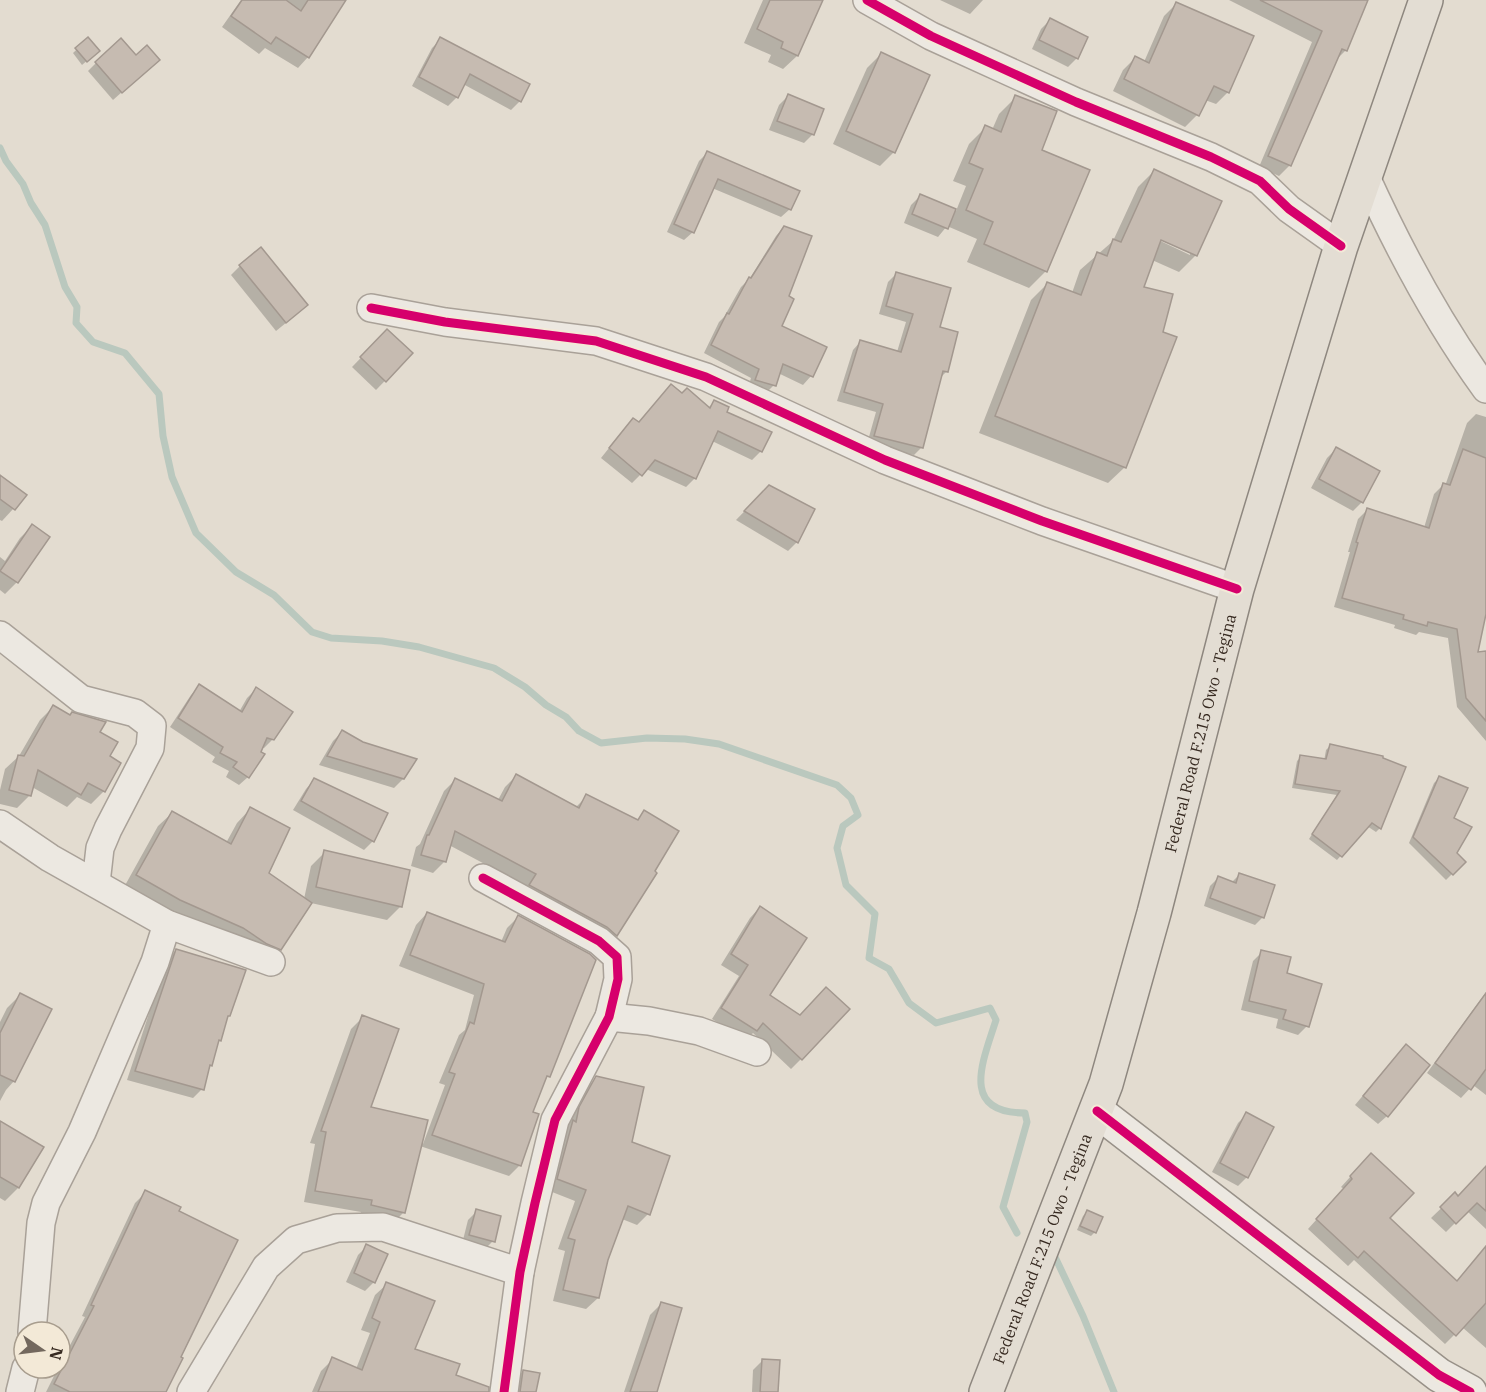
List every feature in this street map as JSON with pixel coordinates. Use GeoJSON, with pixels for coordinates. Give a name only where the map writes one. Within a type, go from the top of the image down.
{"type":"FeatureCollection","features":[{"type":"Feature","properties":{"kind":"main road","name":"Federal Road F.215 Owo - Tegina"},"geometry":{"type":"LineString","coordinates":[[986,1392],[1106,1084],[1154,913],[1237,589],[1341,246],[1426,0]]}},
{"type":"Feature","properties":{"kind":"street"},"geometry":{"type":"LineString","coordinates":[[867,0],[931,36],[1076,102],[1211,157],[1260,182],[1288,209],[1341,246]]}},
{"type":"Feature","properties":{"kind":"street"},"geometry":{"type":"LineString","coordinates":[[1365,175],[1439,319],[1486,389]]}},
{"type":"Feature","properties":{"kind":"street"},"geometry":{"type":"LineString","coordinates":[[371,308],[445,322],[596,341],[706,377],[885,460],[1042,521],[1237,589]]}},
{"type":"Feature","properties":{"kind":"street"},"geometry":{"type":"LineString","coordinates":[[0,635],[81,699],[135,713],[152,726],[150,748],[100,848],[96,883]]}},
{"type":"Feature","properties":{"kind":"street"},"geometry":{"type":"LineString","coordinates":[[0,824],[50,858],[167,924],[271,962]]}},
{"type":"Feature","properties":{"kind":"street"},"geometry":{"type":"LineString","coordinates":[[483,878],[599,941],[616,957],[618,979],[609,1017],[555,1120],[534,1203],[520,1272],[504,1392]]}},
{"type":"Feature","properties":{"kind":"street"},"geometry":{"type":"LineString","coordinates":[[33,1320],[41,1223],[46,1203],[82,1132],[155,962],[167,924]]}},
{"type":"Feature","properties":{"kind":"street"},"geometry":{"type":"LineString","coordinates":[[609,1017],[650,1021],[699,1031],[757,1052]]}},
{"type":"Feature","properties":{"kind":"street"},"geometry":{"type":"LineString","coordinates":[[1097,1111],[1439,1374],[1470,1392]]}},
{"type":"Feature","properties":{"kind":"street"},"geometry":{"type":"LineString","coordinates":[[191,1392],[266,1267],[296,1240],[337,1228],[383,1227],[520,1272]]}},
{"type":"Feature","properties":{"kind":"building"},"geometry":{"type":"Polygon","coordinates":[[[242,0],[286,0],[301,11],[308,0],[346,0],[309,58],[276,37],[271,44],[231,16],[242,0]]]}},
{"type":"Feature","properties":{"kind":"building"},"geometry":{"type":"Polygon","coordinates":[[[770,0],[823,0],[798,56],[781,48],[783,42],[757,29],[770,0]]]}},
{"type":"Feature","properties":{"kind":"building"},"geometry":{"type":"Polygon","coordinates":[[[1260,0],[1368,0],[1347,51],[1342,49],[1291,166],[1268,156],[1322,31],[1260,0]]]}},
{"type":"Feature","properties":{"kind":"building"},"geometry":{"type":"Polygon","coordinates":[[[1176,2],[1254,36],[1229,93],[1214,86],[1199,116],[1124,79],[1135,56],[1149,63],[1176,2]]]}},
{"type":"Feature","properties":{"kind":"building"},"geometry":{"type":"Polygon","coordinates":[[[1050,18],[1088,37],[1078,59],[1039,40],[1050,18]]]}},
{"type":"Feature","properties":{"kind":"building"},"geometry":{"type":"Polygon","coordinates":[[[88,37],[100,51],[87,62],[75,48],[88,37]]]}},
{"type":"Feature","properties":{"kind":"building"},"geometry":{"type":"Polygon","coordinates":[[[440,37],[530,84],[521,102],[470,74],[458,98],[419,77],[440,37]]]}},
{"type":"Feature","properties":{"kind":"building"},"geometry":{"type":"Polygon","coordinates":[[[121,38],[136,55],[147,45],[160,60],[122,93],[95,62],[121,38]]]}},
{"type":"Feature","properties":{"kind":"building"},"geometry":{"type":"Polygon","coordinates":[[[881,52],[930,75],[895,153],[846,131],[881,52]]]}},
{"type":"Feature","properties":{"kind":"building"},"geometry":{"type":"Polygon","coordinates":[[[788,94],[824,109],[814,135],[777,121],[788,94]]]}},
{"type":"Feature","properties":{"kind":"building"},"geometry":{"type":"Polygon","coordinates":[[[1015,95],[1057,111],[1042,150],[1090,170],[1047,272],[984,244],[993,222],[966,210],[983,169],[969,163],[985,125],[1001,132],[1015,95]]]}},
{"type":"Feature","properties":{"kind":"building"},"geometry":{"type":"Polygon","coordinates":[[[707,151],[800,191],[791,210],[718,179],[694,233],[674,224],[707,151]]]}},
{"type":"Feature","properties":{"kind":"building"},"geometry":{"type":"Polygon","coordinates":[[[1154,169],[1222,201],[1197,256],[1161,240],[1144,287],[1173,294],[1163,332],[1177,337],[1126,468],[995,416],[1047,282],[1081,295],[1097,252],[1107,256],[1113,239],[1121,242],[1154,169]]]}},
{"type":"Feature","properties":{"kind":"building"},"geometry":{"type":"Polygon","coordinates":[[[920,194],[956,209],[948,229],[912,214],[920,194]]]}},
{"type":"Feature","properties":{"kind":"building"},"geometry":{"type":"Polygon","coordinates":[[[784,226],[812,236],[789,296],[794,299],[782,326],[827,347],[813,377],[783,364],[776,386],[755,380],[759,369],[711,345],[749,277],[751,278],[784,226]]]}},
{"type":"Feature","properties":{"kind":"building"},"geometry":{"type":"Polygon","coordinates":[[[261,247],[308,305],[286,323],[239,265],[261,247]]]}},
{"type":"Feature","properties":{"kind":"building"},"geometry":{"type":"Polygon","coordinates":[[[896,272],[951,288],[940,327],[958,332],[948,372],[943,371],[923,448],[874,436],[883,404],[844,392],[860,340],[901,352],[913,314],[886,306],[896,272]]]}},
{"type":"Feature","properties":{"kind":"building"},"geometry":{"type":"Polygon","coordinates":[[[387,329],[413,353],[386,382],[360,357],[387,329]]]}},
{"type":"Feature","properties":{"kind":"building"},"geometry":{"type":"Polygon","coordinates":[[[671,384],[682,393],[687,388],[710,408],[714,400],[729,407],[727,412],[772,432],[762,452],[718,431],[696,479],[655,460],[642,476],[609,448],[633,418],[639,422],[671,384]]]}},
{"type":"Feature","properties":{"kind":"building"},"geometry":{"type":"Polygon","coordinates":[[[1336,447],[1380,471],[1363,503],[1319,479],[1336,447]]]}},
{"type":"Feature","properties":{"kind":"building"},"geometry":{"type":"Polygon","coordinates":[[[1463,449],[1486,458],[1486,614],[1478,652],[1486,651],[1486,721],[1466,698],[1457,629],[1428,622],[1427,626],[1403,619],[1404,615],[1342,598],[1367,508],[1429,528],[1443,483],[1450,485],[1463,449]]]}},
{"type":"Feature","properties":{"kind":"building"},"geometry":{"type":"Polygon","coordinates":[[[0,475],[27,495],[15,510],[0,499],[0,475]]]}},
{"type":"Feature","properties":{"kind":"building"},"geometry":{"type":"Polygon","coordinates":[[[769,485],[815,509],[798,543],[744,511],[769,485]]]}},
{"type":"Feature","properties":{"kind":"building"},"geometry":{"type":"Polygon","coordinates":[[[32,524],[50,537],[18,583],[0,571],[32,524]]]}},
{"type":"Feature","properties":{"kind":"building"},"geometry":{"type":"Polygon","coordinates":[[[199,684],[242,712],[256,687],[293,712],[274,740],[267,738],[261,752],[265,754],[249,778],[233,767],[237,762],[220,753],[223,747],[178,718],[199,684]]]}},
{"type":"Feature","properties":{"kind":"building"},"geometry":{"type":"Polygon","coordinates":[[[53,705],[70,715],[72,712],[106,722],[100,732],[118,742],[110,756],[121,763],[105,792],[88,783],[81,795],[38,770],[31,796],[9,790],[18,755],[24,756],[53,705]]]}},
{"type":"Feature","properties":{"kind":"building"},"geometry":{"type":"Polygon","coordinates":[[[342,730],[363,742],[417,759],[404,779],[327,756],[342,730]]]}},
{"type":"Feature","properties":{"kind":"building"},"geometry":{"type":"Polygon","coordinates":[[[1330,744],[1383,756],[1383,758],[1406,767],[1381,829],[1372,823],[1342,857],[1312,834],[1340,791],[1295,784],[1300,755],[1326,759],[1330,744]]]}},
{"type":"Feature","properties":{"kind":"building"},"geometry":{"type":"Polygon","coordinates":[[[516,774],[579,808],[586,794],[638,820],[644,810],[679,831],[655,871],[657,873],[617,936],[607,927],[529,885],[536,874],[455,831],[446,862],[421,855],[427,835],[455,778],[502,801],[516,774]]]}},
{"type":"Feature","properties":{"kind":"building"},"geometry":{"type":"Polygon","coordinates":[[[1439,776],[1468,788],[1454,818],[1472,827],[1457,853],[1466,862],[1453,875],[1413,837],[1439,776]]]}},
{"type":"Feature","properties":{"kind":"building"},"geometry":{"type":"Polygon","coordinates":[[[314,778],[388,813],[374,842],[301,801],[314,778]]]}},
{"type":"Feature","properties":{"kind":"building"},"geometry":{"type":"Polygon","coordinates":[[[250,807],[290,828],[269,873],[312,903],[281,950],[267,944],[243,928],[180,900],[136,875],[172,811],[231,844],[250,807]]]}},
{"type":"Feature","properties":{"kind":"building"},"geometry":{"type":"Polygon","coordinates":[[[324,850],[410,870],[402,907],[316,887],[324,850]]]}},
{"type":"Feature","properties":{"kind":"building"},"geometry":{"type":"Polygon","coordinates":[[[1239,873],[1275,885],[1264,918],[1210,898],[1218,876],[1236,883],[1239,873]]]}},
{"type":"Feature","properties":{"kind":"building"},"geometry":{"type":"Polygon","coordinates":[[[760,906],[807,938],[770,995],[800,1015],[826,987],[850,1009],[802,1060],[763,1023],[757,1031],[721,1008],[748,965],[731,954],[760,906]]]}},
{"type":"Feature","properties":{"kind":"building"},"geometry":{"type":"Polygon","coordinates":[[[427,912],[505,942],[518,915],[590,954],[596,960],[550,1077],[547,1076],[533,1112],[539,1114],[521,1166],[432,1135],[455,1074],[449,1072],[470,1022],[474,1024],[484,984],[410,955],[427,912]]]}},
{"type":"Feature","properties":{"kind":"building"},"geometry":{"type":"Polygon","coordinates":[[[176,949],[246,970],[221,1041],[219,1040],[212,1066],[210,1065],[204,1090],[135,1071],[176,949]]]}},
{"type":"Feature","properties":{"kind":"building"},"geometry":{"type":"Polygon","coordinates":[[[1261,950],[1291,957],[1287,973],[1322,984],[1309,1027],[1283,1019],[1286,1010],[1249,1001],[1261,950]]]}},
{"type":"Feature","properties":{"kind":"building"},"geometry":{"type":"Polygon","coordinates":[[[20,993],[52,1009],[15,1082],[0,1075],[0,1033],[20,993]]]}},
{"type":"Feature","properties":{"kind":"building"},"geometry":{"type":"Polygon","coordinates":[[[1486,993],[1486,1069],[1471,1090],[1435,1063],[1486,993]]]}},
{"type":"Feature","properties":{"kind":"building"},"geometry":{"type":"Polygon","coordinates":[[[362,1015],[399,1029],[371,1107],[428,1120],[405,1213],[371,1205],[372,1200],[315,1191],[326,1132],[321,1131],[362,1015]]]}},
{"type":"Feature","properties":{"kind":"building"},"geometry":{"type":"Polygon","coordinates":[[[1406,1044],[1430,1065],[1388,1117],[1363,1096],[1406,1044]]]}},
{"type":"Feature","properties":{"kind":"building"},"geometry":{"type":"Polygon","coordinates":[[[596,1076],[644,1087],[632,1142],[670,1156],[650,1215],[628,1206],[608,1260],[599,1298],[563,1290],[575,1240],[568,1238],[586,1190],[557,1179],[573,1120],[576,1122],[579,1107],[596,1076]]]}},
{"type":"Feature","properties":{"kind":"building"},"geometry":{"type":"Polygon","coordinates":[[[1246,1112],[1274,1127],[1248,1178],[1220,1163],[1246,1112]]]}},
{"type":"Feature","properties":{"kind":"building"},"geometry":{"type":"Polygon","coordinates":[[[0,1121],[44,1147],[19,1188],[0,1177],[0,1121]]]}},
{"type":"Feature","properties":{"kind":"building"},"geometry":{"type":"Polygon","coordinates":[[[1371,1153],[1414,1193],[1390,1218],[1457,1281],[1486,1246],[1486,1303],[1456,1336],[1364,1251],[1358,1258],[1316,1219],[1352,1179],[1350,1176],[1371,1153]]]}},
{"type":"Feature","properties":{"kind":"building"},"geometry":{"type":"Polygon","coordinates":[[[1486,1166],[1486,1211],[1477,1203],[1456,1224],[1440,1207],[1455,1192],[1458,1196],[1486,1166]]]}},
{"type":"Feature","properties":{"kind":"building"},"geometry":{"type":"Polygon","coordinates":[[[145,1190],[181,1207],[179,1211],[238,1240],[166,1392],[70,1392],[54,1384],[56,1380],[72,1380],[72,1349],[94,1306],[91,1305],[145,1190]]]}},
{"type":"Feature","properties":{"kind":"building"},"geometry":{"type":"Polygon","coordinates":[[[476,1209],[501,1216],[495,1242],[469,1235],[476,1209]]]}},
{"type":"Feature","properties":{"kind":"building"},"geometry":{"type":"Polygon","coordinates":[[[1087,1210],[1103,1217],[1096,1233],[1080,1226],[1087,1210]]]}},
{"type":"Feature","properties":{"kind":"building"},"geometry":{"type":"Polygon","coordinates":[[[366,1244],[388,1254],[375,1283],[354,1273],[366,1244]]]}},
{"type":"Feature","properties":{"kind":"building"},"geometry":{"type":"Polygon","coordinates":[[[386,1282],[435,1301],[415,1349],[460,1364],[456,1375],[489,1387],[489,1392],[318,1392],[332,1357],[362,1370],[380,1322],[372,1318],[386,1282]]]}},
{"type":"Feature","properties":{"kind":"building"},"geometry":{"type":"Polygon","coordinates":[[[661,1302],[682,1308],[657,1392],[630,1392],[661,1302]]]}},
{"type":"Feature","properties":{"kind":"building"},"geometry":{"type":"Polygon","coordinates":[[[762,1359],[780,1360],[778,1392],[760,1392],[762,1359]]]}},
{"type":"Feature","properties":{"kind":"building"},"geometry":{"type":"Polygon","coordinates":[[[523,1370],[540,1373],[536,1392],[520,1392],[523,1370]]]}},
{"type":"Feature","properties":{"kind":"waterway"},"geometry":{"type":"LineString","coordinates":[[0,148],[45,225],[65,287],[77,307],[76,323],[93,342],[125,353],[159,394],[163,436],[172,477],[196,533],[236,572],[274,595],[312,632],[331,638],[382,641],[419,647],[494,668],[566,717],[579,731],[601,743],[647,738],[685,739],[719,744],[837,785],[851,798],[858,815],[843,826],[837,848],[846,885],[875,914],[869,958],[889,969],[909,1003],[936,1023],[990,1008],[996,1020],[982,1067],[981,1082],[983,1094],[991,1104],[1004,1111],[1025,1113],[1027,1122],[1003,1207],[1017,1233]]}},
{"type":"Feature","properties":{"kind":"waterway"},"geometry":{"type":"LineString","coordinates":[[1055,1257],[1083,1316],[1114,1392]]}},
{"type":"Feature","properties":{"kind":"cycle path"},"geometry":{"type":"LineString","coordinates":[[867,0],[931,36],[1076,102],[1211,157],[1260,181],[1289,209],[1341,246]]}},
{"type":"Feature","properties":{"kind":"cycle path"},"geometry":{"type":"LineString","coordinates":[[371,308],[445,322],[596,341],[706,377],[885,460],[1042,521],[1237,589]]}},
{"type":"Feature","properties":{"kind":"cycle path"},"geometry":{"type":"LineString","coordinates":[[483,878],[599,941],[617,957],[618,979],[609,1017],[555,1120],[520,1272],[504,1392]]}},
{"type":"Feature","properties":{"kind":"cycle path"},"geometry":{"type":"LineString","coordinates":[[1097,1111],[1439,1375],[1470,1392]]}}]}
